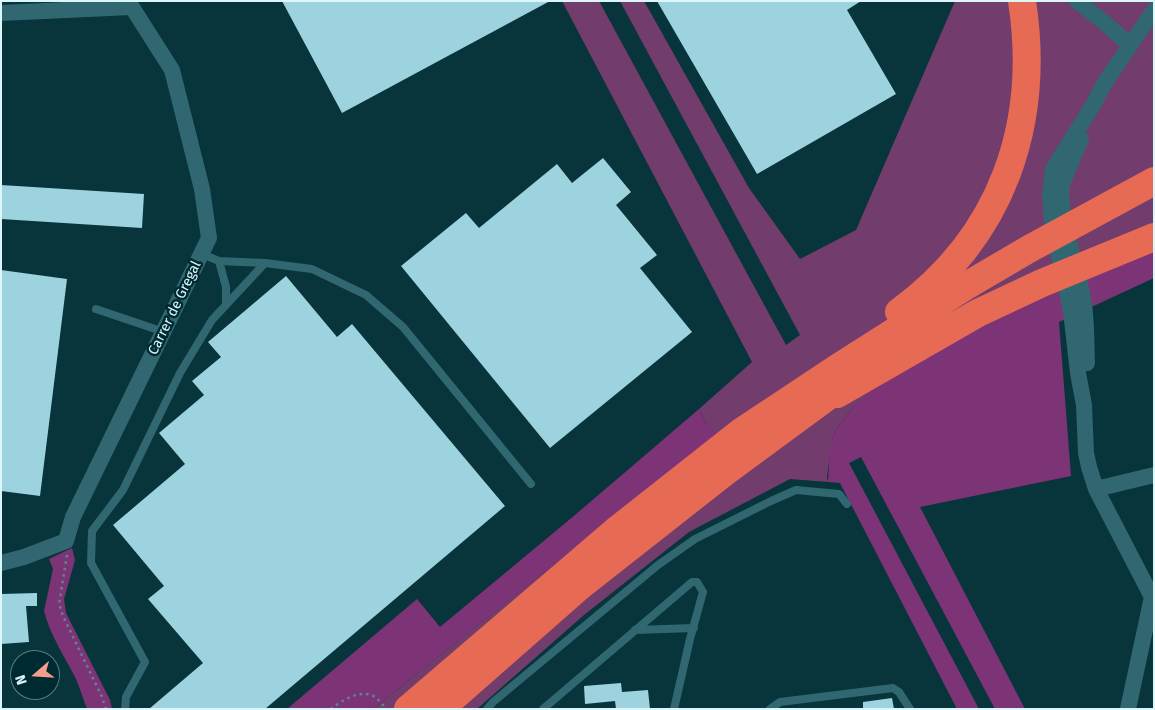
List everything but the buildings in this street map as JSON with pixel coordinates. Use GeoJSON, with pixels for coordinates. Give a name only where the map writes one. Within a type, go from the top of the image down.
{"type":"FeatureCollection","features":[{"type":"Feature","properties":{"kind":"highway"},"geometry":{"type":"LineString","coordinates":[[408,709],[570,569],[784,396],[907,307],[954,262],[977,235],[991,210],[1015,155],[1026,90],[1028,58],[1022,1]]}},
{"type":"Feature","properties":{"kind":"highway"},"geometry":{"type":"LineString","coordinates":[[741,432],[966,286],[1029,249],[1154,181]]}},
{"type":"Feature","properties":{"kind":"highway"},"geometry":{"type":"LineString","coordinates":[[440,709],[580,586],[725,472],[863,370],[1035,264],[1154,203]]}},
{"type":"Feature","properties":{"kind":"highway"},"geometry":{"type":"LineString","coordinates":[[812,409],[978,313],[1042,282],[1154,238]]}},
{"type":"Feature","properties":{"kind":"street"},"geometry":{"type":"LineString","coordinates":[[1077,1],[1130,45]]}},
{"type":"Feature","properties":{"kind":"street"},"geometry":{"type":"LineString","coordinates":[[1,13],[131,3]]}},
{"type":"Feature","properties":{"kind":"street","name":"Carrer de Gregal"},"geometry":{"type":"LineString","coordinates":[[66,541],[73,517],[210,238],[202,189],[172,70],[131,3]]}},
{"type":"Feature","properties":{"kind":"street"},"geometry":{"type":"LineString","coordinates":[[1084,405],[1078,373],[1071,311],[1052,223],[1056,201],[1092,106],[1104,84],[1154,10]]}},
{"type":"Feature","properties":{"kind":"street"},"geometry":{"type":"LineString","coordinates":[[1056,201],[1064,216],[1083,297],[1087,371],[1084,405],[1086,453],[1090,473],[1096,489],[1153,596],[1128,709]]}},
{"type":"Feature","properties":{"kind":"street"},"geometry":{"type":"LineString","coordinates":[[1096,489],[1154,475]]}},
{"type":"Feature","properties":{"kind":"street"},"geometry":{"type":"LineString","coordinates":[[1,563],[24,557],[66,541]]}},
{"type":"Feature","properties":{"kind":"lane"},"geometry":{"type":"LineString","coordinates":[[202,254],[219,261],[265,263],[312,269],[366,295],[403,327],[531,484]]}},
{"type":"Feature","properties":{"kind":"lane"},"geometry":{"type":"LineString","coordinates":[[219,261],[226,287],[226,305]]}},
{"type":"Feature","properties":{"kind":"lane"},"geometry":{"type":"LineString","coordinates":[[125,709],[126,697],[145,662],[91,563],[92,531],[123,490],[180,373],[212,320],[265,263]]}},
{"type":"Feature","properties":{"kind":"lane"},"geometry":{"type":"LineString","coordinates":[[96,309],[164,332]]}},
{"type":"Feature","properties":{"kind":"lane"},"geometry":{"type":"LineString","coordinates":[[487,709],[658,565],[695,539],[796,490],[839,494],[848,504]]}},
{"type":"Feature","properties":{"kind":"lane"},"geometry":{"type":"LineString","coordinates":[[542,709],[692,582],[697,582],[703,592],[674,709]]}},
{"type":"Feature","properties":{"kind":"lane"},"geometry":{"type":"LineString","coordinates":[[635,630],[694,628]]}},
{"type":"Feature","properties":{"kind":"lane"},"geometry":{"type":"LineString","coordinates":[[770,709],[780,702],[893,688],[899,692],[910,709]]}},
{"type":"Feature","properties":{"kind":"path"},"geometry":{"type":"LineString","coordinates":[[66,541],[67,557],[59,604],[62,616],[106,709]]}},
{"type":"Feature","properties":{"kind":"path"},"geometry":{"type":"LineString","coordinates":[[331,709],[339,702],[365,693],[375,696],[386,709]]}},
{"type":"Feature","properties":{"kind":"shaded area"},"geometry":{"type":"Polygon","coordinates":[[[562,1],[599,1],[786,345],[800,335],[620,1],[644,1],[749,188],[800,259],[856,230],[955,1],[1154,1],[1154,252],[1043,293],[854,406],[835,431],[827,477],[828,482],[790,479],[689,532],[584,615],[477,709],[373,709],[716,434],[707,425],[699,409],[752,362],[562,1]]]}},
{"type":"Feature","properties":{"kind":"shaded area"},"geometry":{"type":"Polygon","coordinates":[[[1154,252],[1154,278],[1059,322],[1071,476],[920,507],[1025,709],[995,709],[861,457],[849,463],[979,709],[957,709],[840,483],[828,482],[830,446],[835,431],[854,406],[879,383],[1044,293],[1154,252]]]}},
{"type":"Feature","properties":{"kind":"shaded area"},"geometry":{"type":"Polygon","coordinates":[[[699,409],[707,425],[717,434],[373,709],[287,709],[417,599],[440,627],[699,409]]]}},
{"type":"Feature","properties":{"kind":"shaded area"},"geometry":{"type":"Polygon","coordinates":[[[72,548],[75,560],[64,599],[66,613],[110,700],[112,709],[87,709],[76,679],[54,637],[44,611],[53,569],[49,559],[72,548]]]}}]}
